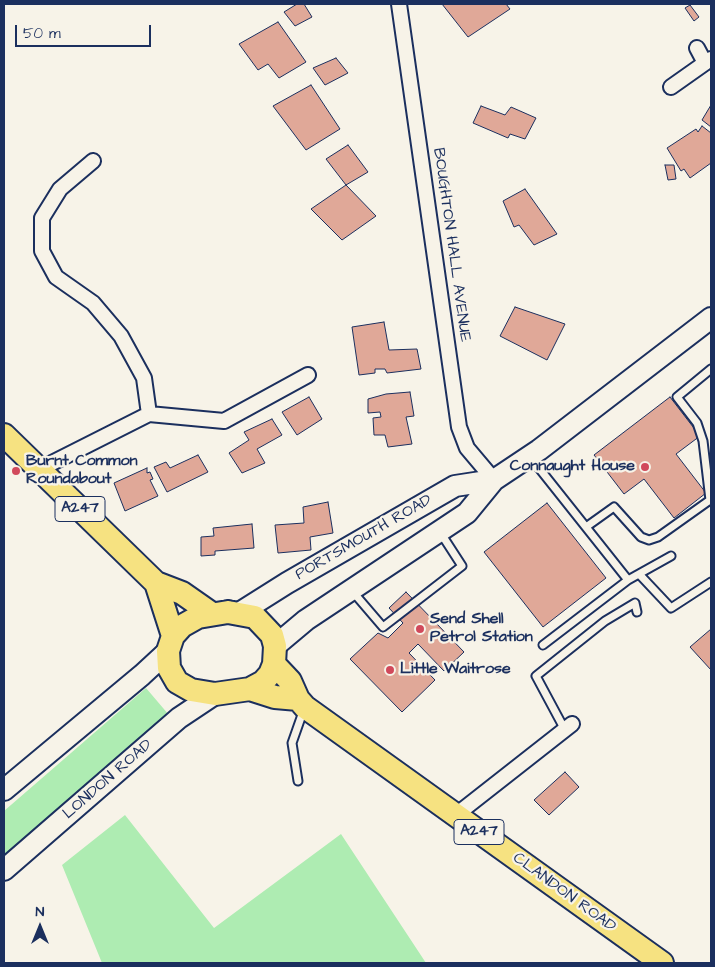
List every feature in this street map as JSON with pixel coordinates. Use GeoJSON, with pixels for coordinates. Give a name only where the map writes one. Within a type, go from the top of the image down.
{"type":"FeatureCollection","features":[{"type":"Feature","properties":{"kind":"main road","name":"PORTSMOUTH ROAD"},"geometry":{"type":"LineString","coordinates":[[275,655],[295,628],[467,513],[494,480],[530,457],[711,318]]}},
{"type":"Feature","properties":{"kind":"main road","name":"A247"},"geometry":{"type":"LineString","coordinates":[[4,435],[156,583],[182,593],[212,614]]}},
{"type":"Feature","properties":{"kind":"main road","name":"PORTSMOUTH ROAD"},"geometry":{"type":"LineString","coordinates":[[241,612],[287,583],[454,486],[494,480]]}},
{"type":"Feature","properties":{"kind":"main road","name":"A247"},"geometry":{"type":"LineString","coordinates":[[156,583],[170,643]]}},
{"type":"Feature","properties":{"kind":"main road"},"geometry":{"type":"LineString","coordinates":[[4,790],[135,681],[170,643],[182,626],[198,617],[241,612],[255,617],[272,636],[275,655],[263,682],[250,689],[215,694],[191,690],[177,682],[169,668],[170,643]]}},
{"type":"Feature","properties":{"kind":"main road","name":"CLANDON ROAD"},"geometry":{"type":"LineString","coordinates":[[275,655],[302,703]]}},
{"type":"Feature","properties":{"kind":"main road","name":"CLANDON ROAD"},"geometry":{"type":"LineString","coordinates":[[250,689],[302,703],[662,963]]}},
{"type":"Feature","properties":{"kind":"main road","name":"LONDON ROAD"},"geometry":{"type":"LineString","coordinates":[[4,870],[179,718],[215,694]]}},
{"type":"Feature","properties":{"kind":"street","name":"BOUGHTON HALL AVENUE"},"geometry":{"type":"LineString","coordinates":[[399,4],[459,427],[466,448],[494,480]]}},
{"type":"Feature","properties":{"kind":"street"},"geometry":{"type":"LineString","coordinates":[[670,87],[708,61],[697,48]]}},
{"type":"Feature","properties":{"kind":"street"},"geometry":{"type":"LineString","coordinates":[[93,161],[60,189],[42,218],[42,251],[56,277],[93,303],[121,336],[144,378],[149,414]]}},
{"type":"Feature","properties":{"kind":"street"},"geometry":{"type":"LineString","coordinates":[[40,470],[149,414],[224,420],[308,375]]}},
{"type":"Feature","properties":{"kind":"street"},"geometry":{"type":"LineString","coordinates":[[456,815],[569,727]]}},
{"type":"Feature","properties":{"kind":"lane"},"geometry":{"type":"LineString","coordinates":[[586,527],[614,507],[641,537],[649,540],[658,537],[711,501],[703,442],[697,423],[677,397],[711,369]]}},
{"type":"Feature","properties":{"kind":"lane"},"geometry":{"type":"LineString","coordinates":[[530,457],[628,580]]}},
{"type":"Feature","properties":{"kind":"lane"},"geometry":{"type":"LineString","coordinates":[[352,590],[383,627],[462,566],[440,532]]}},
{"type":"Feature","properties":{"kind":"lane"},"geometry":{"type":"LineString","coordinates":[[543,645],[628,580],[670,556]]}},
{"type":"Feature","properties":{"kind":"lane"},"geometry":{"type":"LineString","coordinates":[[639,574],[670,608],[711,582]]}},
{"type":"Feature","properties":{"kind":"lane"},"geometry":{"type":"LineString","coordinates":[[569,727],[536,676],[605,622],[635,603],[637,612]]}},
{"type":"Feature","properties":{"kind":"lane"},"geometry":{"type":"LineString","coordinates":[[298,781],[292,743],[302,703]]}},
{"type":"Feature","properties":{"kind":"green space"},"geometry":{"type":"Polygon","coordinates":[[[146,688],[169,715],[4,856],[4,811],[146,688]]]}},
{"type":"Feature","properties":{"kind":"green space"},"geometry":{"type":"Polygon","coordinates":[[[125,815],[214,928],[341,834],[426,963],[102,963],[62,865],[125,815]]]}},
{"type":"Feature","properties":{"kind":"building"},"geometry":{"type":"Polygon","coordinates":[[[297,4],[304,4],[312,17],[295,26],[284,12],[297,4]]]}},
{"type":"Feature","properties":{"kind":"building"},"geometry":{"type":"Polygon","coordinates":[[[442,4],[506,4],[510,9],[468,37],[442,4]]]}},
{"type":"Feature","properties":{"kind":"building"},"geometry":{"type":"Polygon","coordinates":[[[690,5],[699,17],[694,21],[685,8],[690,5]]]}},
{"type":"Feature","properties":{"kind":"building"},"geometry":{"type":"Polygon","coordinates":[[[278,22],[306,62],[279,78],[268,64],[258,70],[239,44],[278,22]]]}},
{"type":"Feature","properties":{"kind":"building"},"geometry":{"type":"Polygon","coordinates":[[[336,58],[348,73],[325,85],[313,68],[336,58]]]}},
{"type":"Feature","properties":{"kind":"building"},"geometry":{"type":"Polygon","coordinates":[[[311,85],[340,129],[306,150],[273,106],[311,85]]]}},
{"type":"Feature","properties":{"kind":"building"},"geometry":{"type":"Polygon","coordinates":[[[711,105],[711,127],[702,120],[711,105]]]}},
{"type":"Feature","properties":{"kind":"building"},"geometry":{"type":"Polygon","coordinates":[[[481,106],[505,115],[511,107],[536,118],[525,139],[510,134],[508,138],[473,123],[481,106]]]}},
{"type":"Feature","properties":{"kind":"building"},"geometry":{"type":"Polygon","coordinates":[[[702,126],[711,133],[711,163],[690,178],[684,169],[681,171],[667,148],[696,129],[698,132],[702,126]]]}},
{"type":"Feature","properties":{"kind":"building"},"geometry":{"type":"Polygon","coordinates":[[[348,145],[368,172],[346,185],[326,159],[348,145]]]}},
{"type":"Feature","properties":{"kind":"building"},"geometry":{"type":"Polygon","coordinates":[[[665,165],[674,165],[676,179],[668,180],[665,165]]]}},
{"type":"Feature","properties":{"kind":"building"},"geometry":{"type":"Polygon","coordinates":[[[346,185],[376,216],[342,240],[311,209],[346,185]]]}},
{"type":"Feature","properties":{"kind":"building"},"geometry":{"type":"Polygon","coordinates":[[[525,189],[557,234],[534,245],[519,225],[514,227],[503,201],[525,189]]]}},
{"type":"Feature","properties":{"kind":"building"},"geometry":{"type":"Polygon","coordinates":[[[515,307],[565,324],[547,360],[500,336],[515,307]]]}},
{"type":"Feature","properties":{"kind":"building"},"geometry":{"type":"Polygon","coordinates":[[[384,322],[389,350],[417,349],[421,369],[387,373],[385,369],[375,369],[375,373],[359,375],[352,327],[384,322]]]}},
{"type":"Feature","properties":{"kind":"building"},"geometry":{"type":"Polygon","coordinates":[[[410,392],[414,416],[406,417],[412,444],[388,447],[385,435],[374,435],[373,418],[381,417],[380,412],[368,413],[368,399],[386,394],[410,392]]]}},
{"type":"Feature","properties":{"kind":"building"},"geometry":{"type":"Polygon","coordinates":[[[309,397],[322,419],[297,435],[282,412],[309,397]]]}},
{"type":"Feature","properties":{"kind":"building","name":"Connaught House"},"geometry":{"type":"Polygon","coordinates":[[[670,397],[700,436],[676,454],[706,493],[674,518],[644,479],[624,494],[594,455],[670,397]]]}},
{"type":"Feature","properties":{"kind":"building"},"geometry":{"type":"Polygon","coordinates":[[[272,419],[282,435],[257,449],[265,463],[242,473],[229,453],[249,440],[244,432],[272,419]]]}},
{"type":"Feature","properties":{"kind":"building"},"geometry":{"type":"Polygon","coordinates":[[[198,455],[208,472],[167,492],[154,467],[166,462],[170,468],[198,455]]]}},
{"type":"Feature","properties":{"kind":"building"},"geometry":{"type":"Polygon","coordinates":[[[147,468],[147,473],[150,472],[153,479],[150,480],[158,496],[125,511],[114,483],[147,468]]]}},
{"type":"Feature","properties":{"kind":"building"},"geometry":{"type":"Polygon","coordinates":[[[328,502],[333,533],[310,537],[311,550],[278,553],[275,525],[304,523],[303,507],[328,502]]]}},
{"type":"Feature","properties":{"kind":"building"},"geometry":{"type":"Polygon","coordinates":[[[547,503],[606,578],[543,627],[484,552],[547,503]]]}},
{"type":"Feature","properties":{"kind":"building"},"geometry":{"type":"Polygon","coordinates":[[[252,524],[254,548],[215,551],[215,555],[201,556],[201,537],[214,536],[213,528],[252,524]]]}},
{"type":"Feature","properties":{"kind":"building"},"geometry":{"type":"Polygon","coordinates":[[[406,592],[464,652],[444,671],[418,644],[409,653],[435,680],[402,712],[350,659],[378,633],[388,638],[403,623],[389,608],[406,592]]]}},
{"type":"Feature","properties":{"kind":"building"},"geometry":{"type":"Polygon","coordinates":[[[711,629],[711,670],[690,647],[711,629]]]}},
{"type":"Feature","properties":{"kind":"building"},"geometry":{"type":"Polygon","coordinates":[[[565,772],[579,787],[549,815],[534,800],[565,772]]]}},
{"type":"Feature","properties":{"kind":"place","name":"Connaught House"},"geometry":{"type":"Point","coordinates":[645,467]}},
{"type":"Feature","properties":{"kind":"place","name":"Burnt Common Roundabout"},"geometry":{"type":"Point","coordinates":[16,471]}},
{"type":"Feature","properties":{"kind":"place","name":"Send Shell Petrol Station"},"geometry":{"type":"Point","coordinates":[420,629]}},
{"type":"Feature","properties":{"kind":"place","name":"Little Waitrose"},"geometry":{"type":"Point","coordinates":[390,670]}}]}
